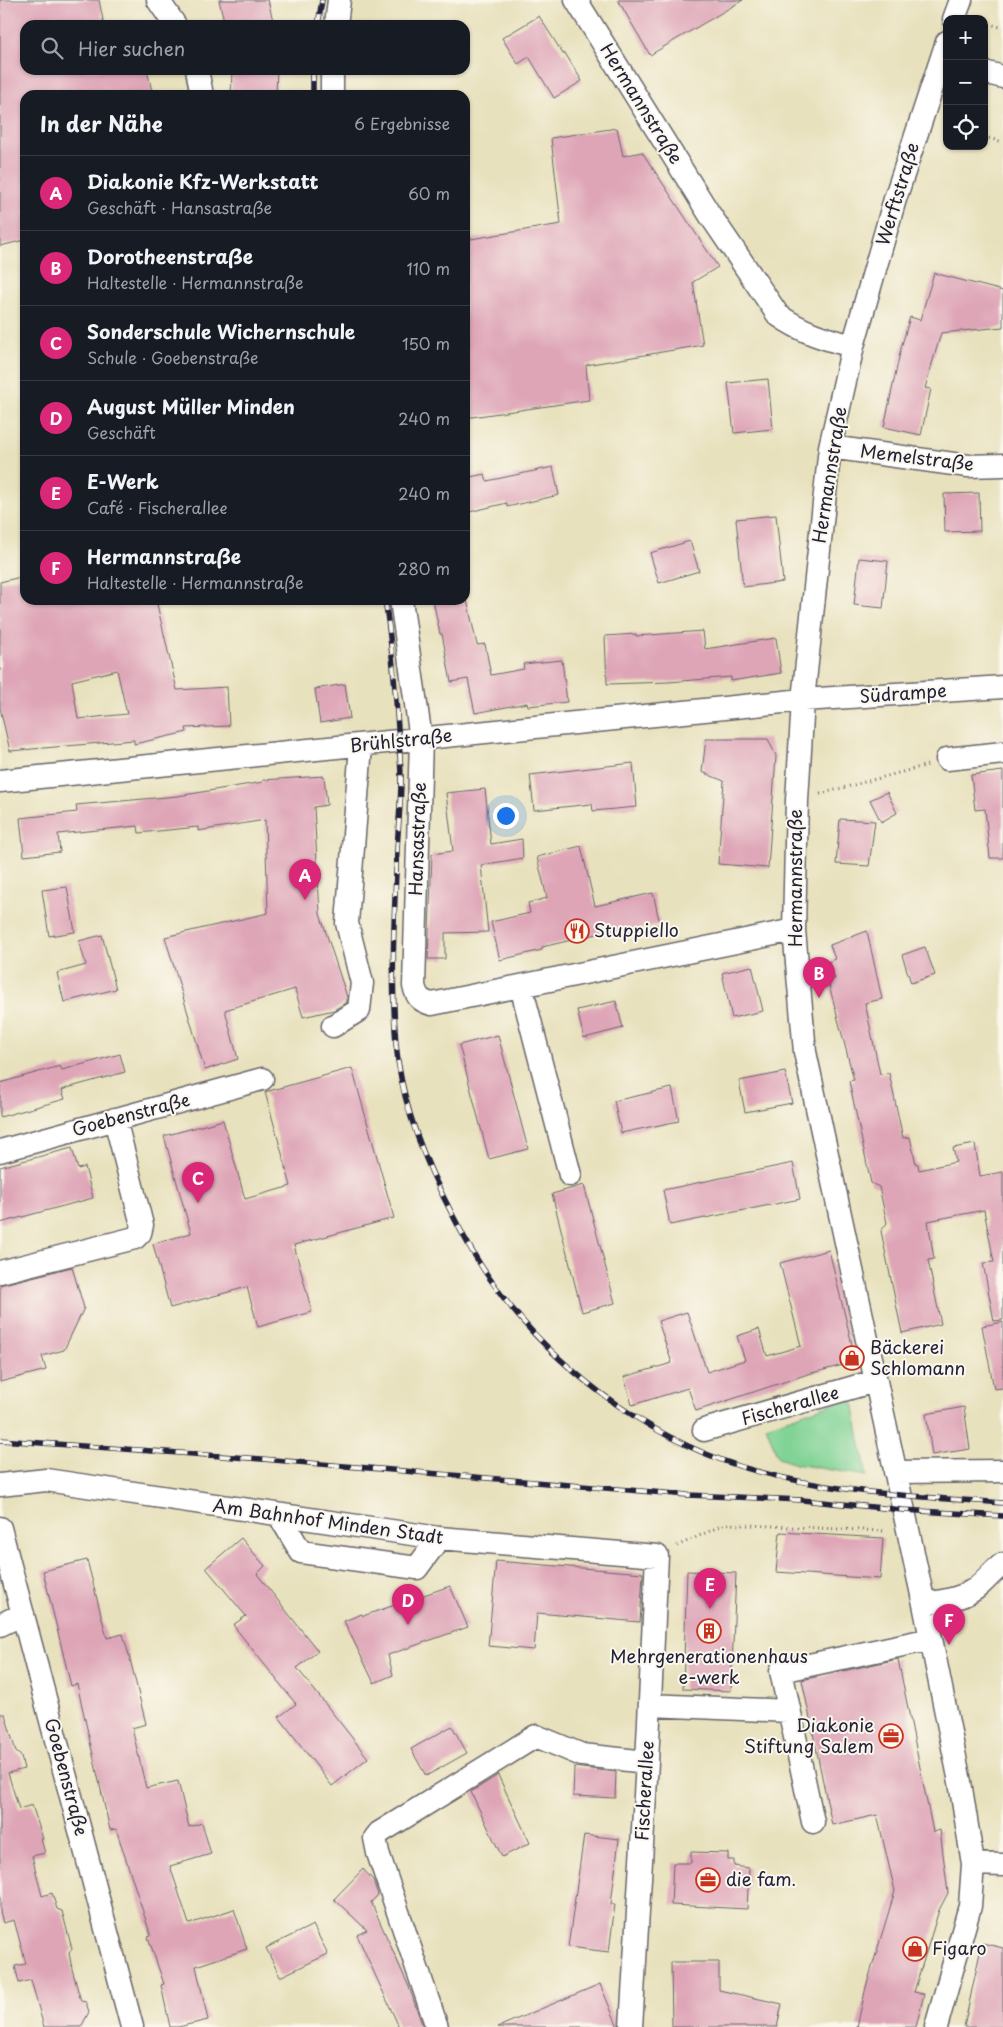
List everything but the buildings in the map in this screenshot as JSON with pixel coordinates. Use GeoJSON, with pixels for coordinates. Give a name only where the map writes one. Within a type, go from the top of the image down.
{"type":"FeatureCollection","features":[{"type":"Feature","properties":{"kind":"street"},"geometry":{"type":"LineString","coordinates":[[158,0],[172,20]]}},
{"type":"Feature","properties":{"kind":"street"},"geometry":{"type":"LineString","coordinates":[[337,20],[339,0]]}},
{"type":"Feature","properties":{"kind":"street","name":"Hermannstraße"},"geometry":{"type":"LineString","coordinates":[[576,0],[710,215],[778,315],[794,327],[816,336],[853,346],[830,447],[802,700],[797,800],[794,930],[805,1052],[924,1604],[960,1782],[973,1864],[970,1906],[936,2027]]}},
{"type":"Feature","properties":{"kind":"street"},"geometry":{"type":"LineString","coordinates":[[955,15],[961,0]]}},
{"type":"Feature","properties":{"kind":"street","name":"Werftstraße"},"geometry":{"type":"LineString","coordinates":[[853,346],[895,199],[944,60]]}},
{"type":"Feature","properties":{"kind":"street"},"geometry":{"type":"LineString","coordinates":[[988,73],[1003,77]]}},
{"type":"Feature","properties":{"kind":"street"},"geometry":{"type":"LineString","coordinates":[[198,75],[201,90]]}},
{"type":"Feature","properties":{"kind":"street"},"geometry":{"type":"LineString","coordinates":[[332,75],[332,90]]}},
{"type":"Feature","properties":{"kind":"street","name":"Memelstraße"},"geometry":{"type":"LineString","coordinates":[[830,447],[968,466],[1003,465]]}},
{"type":"Feature","properties":{"kind":"street","name":"Hansastraße"},"geometry":{"type":"LineString","coordinates":[[402,605],[421,739],[414,986],[416,995],[422,1002],[432,1004],[522,986]]}},
{"type":"Feature","properties":{"kind":"street","name":"Südrampe"},"geometry":{"type":"LineString","coordinates":[[802,700],[1003,687]]}},
{"type":"Feature","properties":{"kind":"street","name":"Brühlstraße"},"geometry":{"type":"LineString","coordinates":[[0,782],[802,700]]}},
{"type":"Feature","properties":{"kind":"street"},"geometry":{"type":"LineString","coordinates":[[333,1026],[359,1010],[362,984],[347,922],[361,746]]}},
{"type":"Feature","properties":{"kind":"street"},"geometry":{"type":"LineString","coordinates":[[947,759],[1003,753]]}},
{"type":"Feature","properties":{"kind":"street"},"geometry":{"type":"LineString","coordinates":[[570,1174],[522,986],[794,930]]}},
{"type":"Feature","properties":{"kind":"street","name":"Goebenstraße"},"geometry":{"type":"LineString","coordinates":[[0,1151],[262,1079]]}},
{"type":"Feature","properties":{"kind":"street"},"geometry":{"type":"LineString","coordinates":[[0,1272],[135,1238],[140,1233],[142,1225],[115,1119]]}},
{"type":"Feature","properties":{"kind":"street","name":"Fischerallee"},"geometry":{"type":"LineString","coordinates":[[704,1430],[875,1381]]}},
{"type":"Feature","properties":{"kind":"street"},"geometry":{"type":"LineString","coordinates":[[895,1472],[1003,1470]]}},
{"type":"Feature","properties":{"kind":"street","name":"Am Bahnhof Minden Stadt"},"geometry":{"type":"LineString","coordinates":[[0,1484],[46,1480],[439,1538],[657,1556]]}},
{"type":"Feature","properties":{"kind":"street"},"geometry":{"type":"LineString","coordinates":[[279,1515],[301,1552],[417,1568],[439,1538]]}},
{"type":"Feature","properties":{"kind":"street","name":"Goebenstraße"},"geometry":{"type":"LineString","coordinates":[[0,1528],[132,2027]]}},
{"type":"Feature","properties":{"kind":"street","name":"Fischerallee"},"geometry":{"type":"LineString","coordinates":[[631,2027],[657,1556]]}},
{"type":"Feature","properties":{"kind":"street"},"geometry":{"type":"LineString","coordinates":[[924,1604],[956,1598],[967,1593],[980,1586],[1003,1564]]}},
{"type":"Feature","properties":{"kind":"street"},"geometry":{"type":"LineString","coordinates":[[0,1625],[22,1614]]}},
{"type":"Feature","properties":{"kind":"street"},"geometry":{"type":"LineString","coordinates":[[813,1822],[781,1671],[931,1639]]}},
{"type":"Feature","properties":{"kind":"street"},"geometry":{"type":"LineString","coordinates":[[650,1706],[789,1711]]}},
{"type":"Feature","properties":{"kind":"street"},"geometry":{"type":"LineString","coordinates":[[437,2027],[378,1853],[375,1838],[379,1833],[536,1736],[582,1755],[647,1762]]}},
{"type":"Feature","properties":{"kind":"street"},"geometry":{"type":"LineString","coordinates":[[973,1864],[1003,1866]]}},
{"type":"Feature","properties":{"kind":"path"},"geometry":{"type":"LineString","coordinates":[[988,23],[1003,28]]}},
{"type":"Feature","properties":{"kind":"path"},"geometry":{"type":"LineString","coordinates":[[988,138],[1003,142]]}},
{"type":"Feature","properties":{"kind":"path"},"geometry":{"type":"LineString","coordinates":[[797,800],[857,786],[947,759]]}},
{"type":"Feature","properties":{"kind":"path"},"geometry":{"type":"LineString","coordinates":[[657,1556],[726,1524],[908,1532]]}},
{"type":"Feature","properties":{"kind":"green space"},"geometry":{"type":"Polygon","coordinates":[[[852,1397],[867,1476],[796,1464],[778,1458],[766,1426],[852,1397]]]}},
{"type":"Feature","properties":{"kind":"railway"},"geometry":{"type":"LineString","coordinates":[[319,20],[322,0]]}},
{"type":"Feature","properties":{"kind":"railway"},"geometry":{"type":"LineString","coordinates":[[313,75],[313,90]]}},
{"type":"Feature","properties":{"kind":"railway"},"geometry":{"type":"LineString","coordinates":[[386,605],[393,664],[401,774],[394,948],[394,1020],[398,1063],[406,1101],[425,1156],[457,1224],[488,1276],[538,1338],[568,1366],[633,1416],[705,1453],[742,1467],[807,1483],[871,1492],[1003,1503]]}},
{"type":"Feature","properties":{"kind":"railway"},"geometry":{"type":"LineString","coordinates":[[0,1440],[262,1459],[688,1495],[802,1500],[903,1510],[1003,1516]]}},
{"type":"Feature","properties":{"kind":"place","name":"Diakonie Kfz-Werkstatt"},"geometry":{"type":"Point","coordinates":[305,900]}},
{"type":"Feature","properties":{"kind":"place","name":"Stuppiello"},"geometry":{"type":"Point","coordinates":[577,931]}},
{"type":"Feature","properties":{"kind":"place","name":"Dorotheenstraße"},"geometry":{"type":"Point","coordinates":[819,998]}},
{"type":"Feature","properties":{"kind":"place","name":"Sonderschule Wichernschule"},"geometry":{"type":"Point","coordinates":[198,1203]}},
{"type":"Feature","properties":{"kind":"place","name":"Bäckerei Schlomann"},"geometry":{"type":"Point","coordinates":[852,1358]}},
{"type":"Feature","properties":{"kind":"place","name":"E-Werk"},"geometry":{"type":"Point","coordinates":[710,1609]}},
{"type":"Feature","properties":{"kind":"place","name":"August Müller Minden"},"geometry":{"type":"Point","coordinates":[408,1625]}},
{"type":"Feature","properties":{"kind":"place","name":"Mehrgenerationenhaus e-werk"},"geometry":{"type":"Point","coordinates":[709,1631]}},
{"type":"Feature","properties":{"kind":"place","name":"Hermannstraße"},"geometry":{"type":"Point","coordinates":[949,1645]}},
{"type":"Feature","properties":{"kind":"place","name":"Diakonie Stiftung Salem"},"geometry":{"type":"Point","coordinates":[891,1736]}},
{"type":"Feature","properties":{"kind":"place","name":"die fam."},"geometry":{"type":"Point","coordinates":[708,1880]}},
{"type":"Feature","properties":{"kind":"place","name":"Figaro"},"geometry":{"type":"Point","coordinates":[915,1949]}}]}
